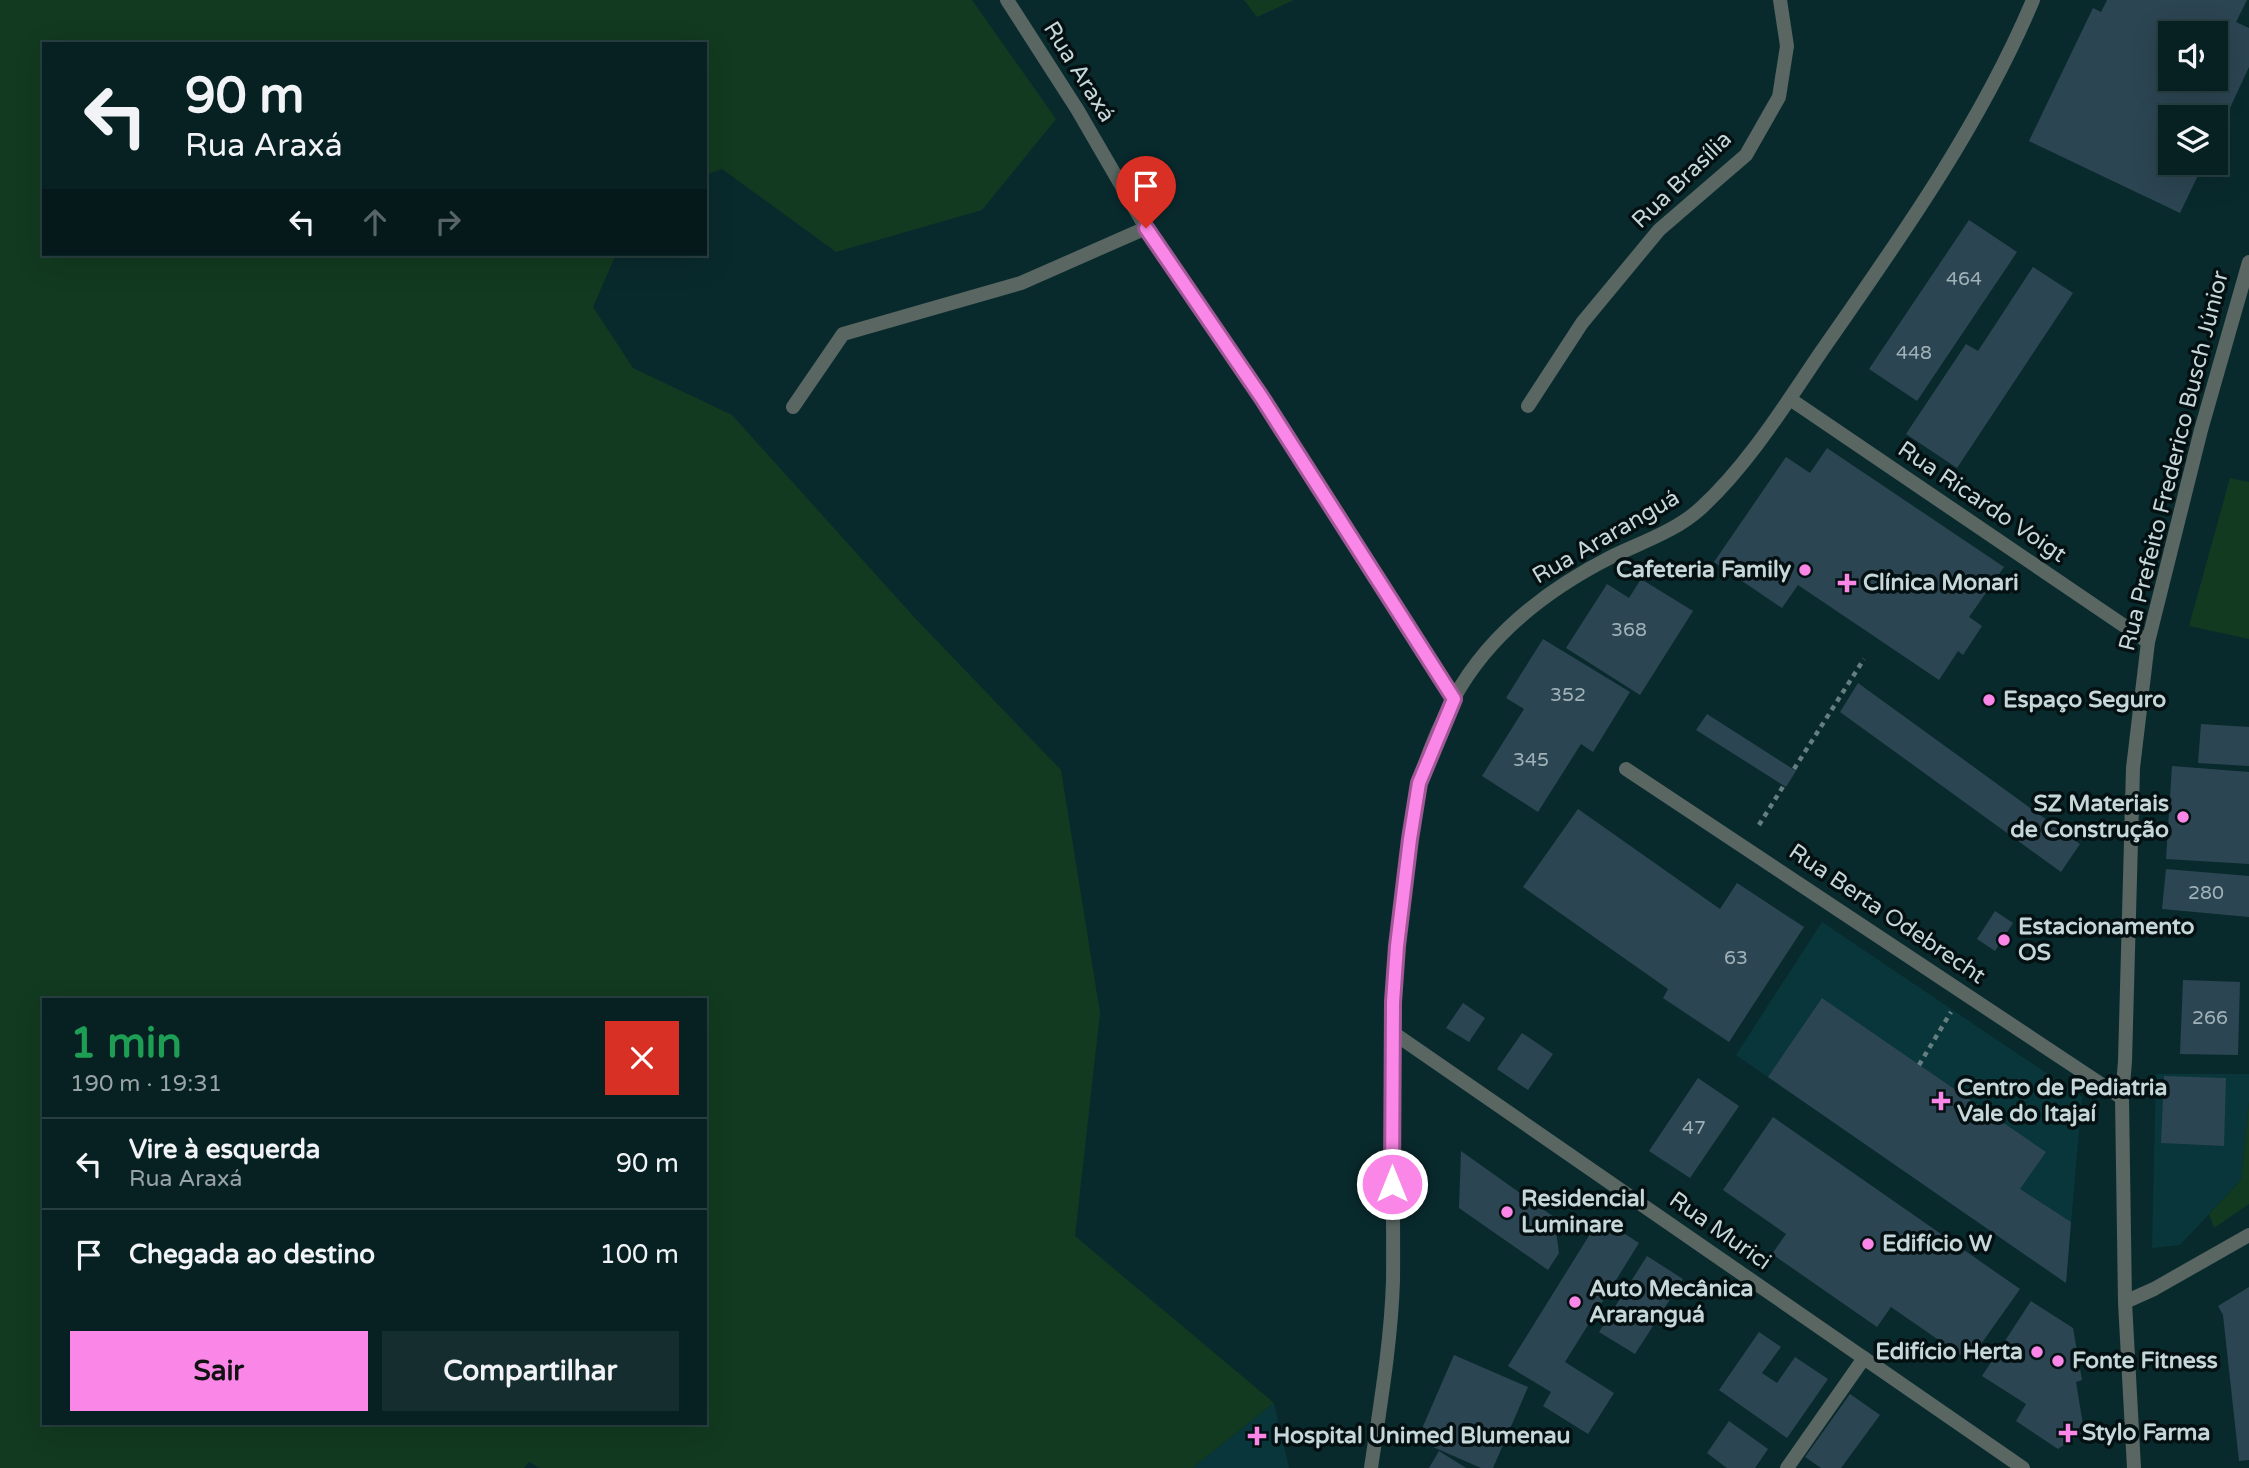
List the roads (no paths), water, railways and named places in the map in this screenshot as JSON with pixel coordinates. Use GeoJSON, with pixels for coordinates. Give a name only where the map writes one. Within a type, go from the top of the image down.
{"type":"FeatureCollection","features":[{"type":"Feature","properties":{"kind":"street","name":"Rua Araxá"},"geometry":{"type":"LineString","coordinates":[[1007,0],[1077,109],[1146,228],[1262,398],[1454,699]]}},
{"type":"Feature","properties":{"kind":"street","name":"Rua Brasília"},"geometry":{"type":"LineString","coordinates":[[1528,406],[1582,323],[1659,230],[1746,155],[1779,97],[1787,46],[1780,0]]}},
{"type":"Feature","properties":{"kind":"street","name":"Rua Araranguá"},"geometry":{"type":"LineString","coordinates":[[1371,1468],[1384,1381],[1392,1286],[1392,1032],[1397,946],[1419,783],[1454,699],[1476,664],[1505,631],[1537,603],[1565,582],[1614,555],[1664,534],[1698,512],[1728,481],[1790,399],[1948,161],[1994,82],[2033,0]]}},
{"type":"Feature","properties":{"kind":"street"},"geometry":{"type":"LineString","coordinates":[[793,407],[843,334],[1021,283],[1146,228]]}},
{"type":"Feature","properties":{"kind":"street","name":"Rua Prefeito Frederico Busch Júnior"},"geometry":{"type":"LineString","coordinates":[[2134,1468],[2125,1302],[2122,1098],[2133,768],[2148,642],[2201,430],[2249,262]]}},
{"type":"Feature","properties":{"kind":"street","name":"Rua Ricardo Voigt"},"geometry":{"type":"LineString","coordinates":[[1790,399],[2148,642]]}},
{"type":"Feature","properties":{"kind":"street","name":"Rua Berta Odebrecht"},"geometry":{"type":"LineString","coordinates":[[1626,768],[2122,1098]]}},
{"type":"Feature","properties":{"kind":"street","name":"Rua Murici"},"geometry":{"type":"LineString","coordinates":[[1392,1032],[2023,1468]]}},
{"type":"Feature","properties":{"kind":"street"},"geometry":{"type":"LineString","coordinates":[[2125,1302],[2154,1289],[2249,1235]]}},
{"type":"Feature","properties":{"kind":"street"},"geometry":{"type":"LineString","coordinates":[[1787,1468],[1864,1358]]}},
{"type":"Feature","properties":{"kind":"place","name":"Cafeteria Family"},"geometry":{"type":"Point","coordinates":[1805,570]}},
{"type":"Feature","properties":{"kind":"place","name":"Clínica Monari"},"geometry":{"type":"Point","coordinates":[1847,583]}},
{"type":"Feature","properties":{"kind":"place","name":"Espaço Seguro"},"geometry":{"type":"Point","coordinates":[1989,700]}},
{"type":"Feature","properties":{"kind":"place","name":"SZ Materiais de Construção"},"geometry":{"type":"Point","coordinates":[2183,817]}},
{"type":"Feature","properties":{"kind":"place","name":"Estacionamento OS"},"geometry":{"type":"Point","coordinates":[2004,940]}},
{"type":"Feature","properties":{"kind":"place","name":"Centro de Pediatria Vale do Itajaí"},"geometry":{"type":"Point","coordinates":[1941,1101]}},
{"type":"Feature","properties":{"kind":"place","name":"Residencial Luminare"},"geometry":{"type":"Point","coordinates":[1507,1212]}},
{"type":"Feature","properties":{"kind":"place","name":"Edifício W"},"geometry":{"type":"Point","coordinates":[1868,1244]}},
{"type":"Feature","properties":{"kind":"place","name":"Auto Mecânica Araranguá"},"geometry":{"type":"Point","coordinates":[1575,1302]}},
{"type":"Feature","properties":{"kind":"place","name":"Edifício Herta"},"geometry":{"type":"Point","coordinates":[2037,1352]}},
{"type":"Feature","properties":{"kind":"place","name":"Fonte Fitness"},"geometry":{"type":"Point","coordinates":[2058,1361]}},
{"type":"Feature","properties":{"kind":"place","name":"Stylo Farma"},"geometry":{"type":"Point","coordinates":[2068,1433]}},
{"type":"Feature","properties":{"kind":"place","name":"Hospital Unimed Blumenau"},"geometry":{"type":"Point","coordinates":[1257,1436]}}]}
